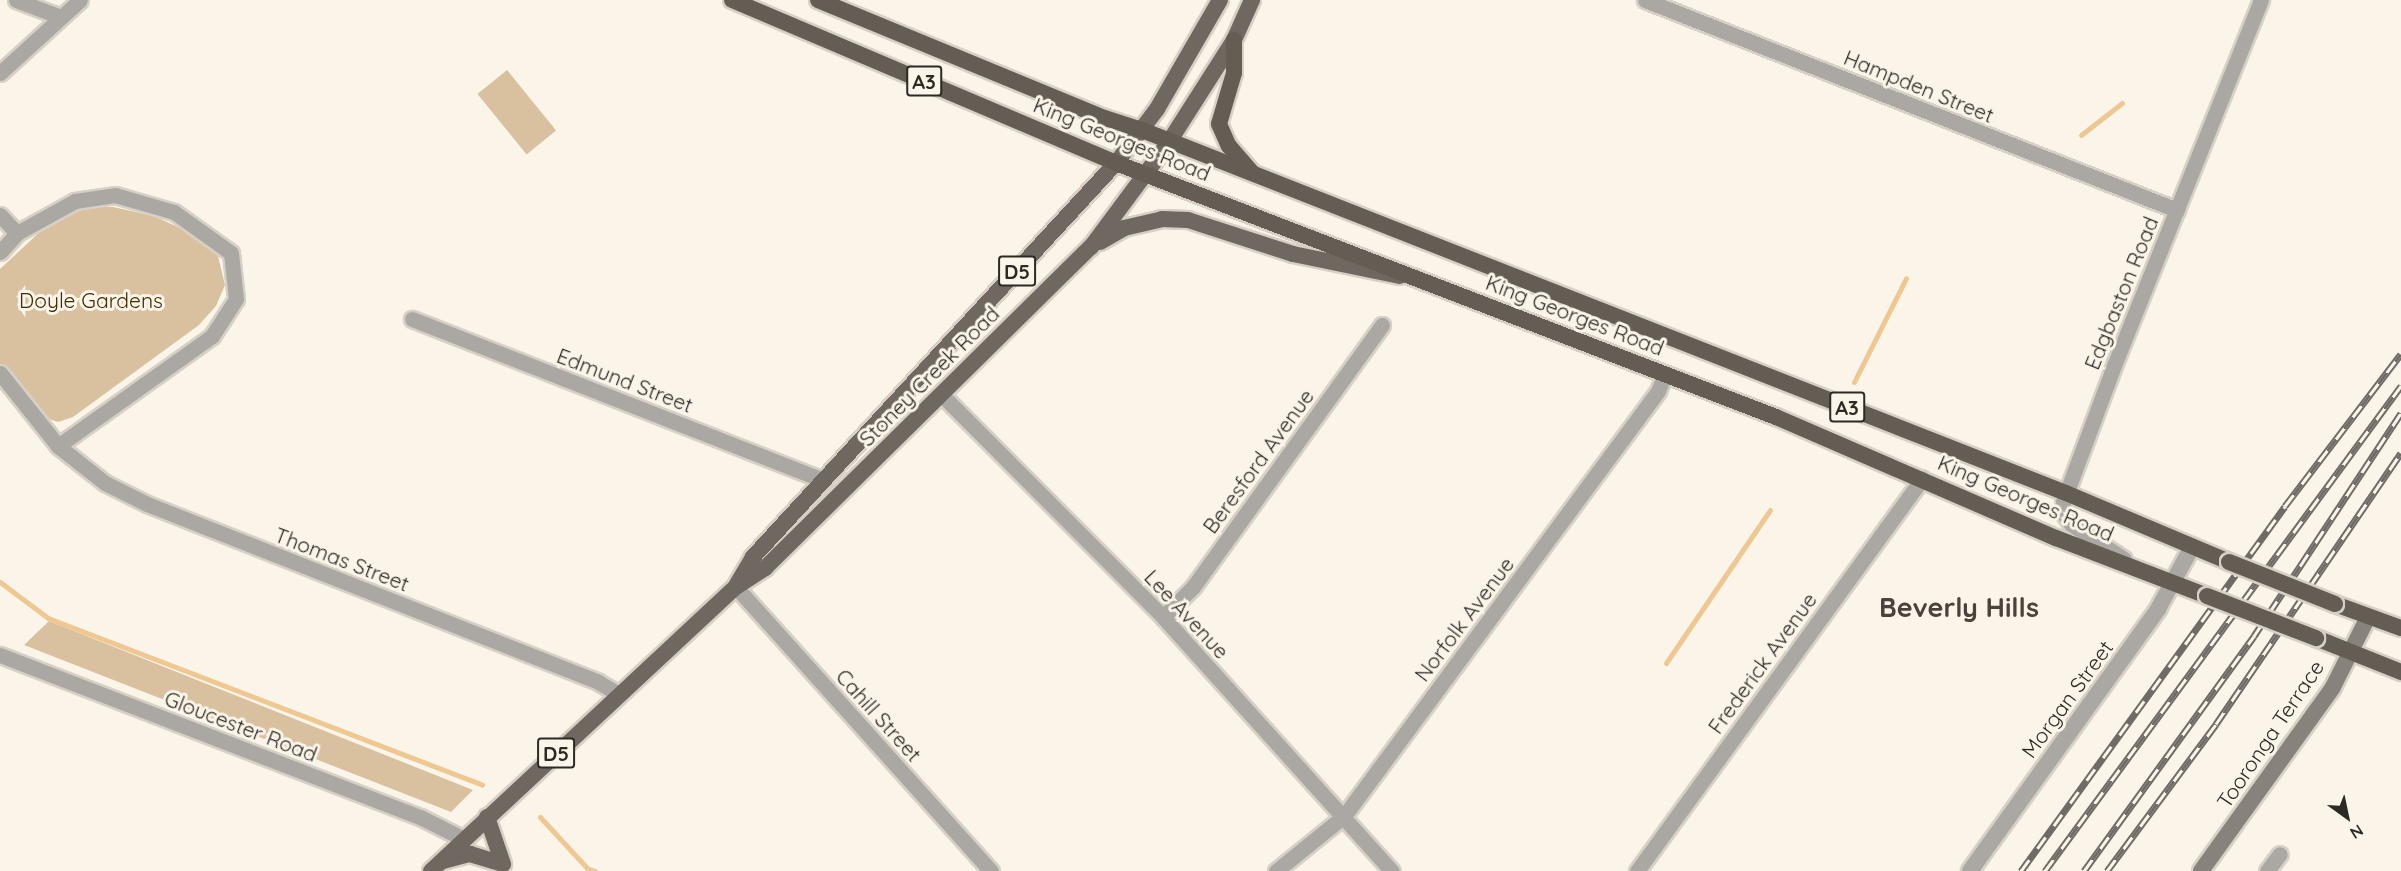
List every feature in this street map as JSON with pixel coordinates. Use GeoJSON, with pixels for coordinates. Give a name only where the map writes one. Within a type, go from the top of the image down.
{"type":"FeatureCollection","features":[{"type":"Feature","properties":{"kind":"highway","name":"King Georges Road"},"geometry":{"type":"LineString","coordinates":[[732,0],[1116,163],[1665,374],[1922,479],[2056,538],[2401,672]]}},
{"type":"Feature","properties":{"kind":"highway","name":"King Georges Road"},"geometry":{"type":"LineString","coordinates":[[818,0],[1105,118],[1142,129],[1169,142],[2066,493],[2229,562],[2401,628]]}},
{"type":"Feature","properties":{"kind":"highway"},"geometry":{"type":"LineString","coordinates":[[1234,40],[1234,72],[1219,124],[1229,146],[1255,175]]}},
{"type":"Feature","properties":{"kind":"main road","name":"Stoney Creek Road"},"geometry":{"type":"LineString","coordinates":[[736,587],[753,557],[822,480],[1116,163],[1142,129],[1220,0]]}},
{"type":"Feature","properties":{"kind":"main road","name":"Stoney Creek Road"},"geometry":{"type":"LineString","coordinates":[[436,866],[489,814],[736,587],[765,568],[1091,247],[1148,175],[1234,40],[1252,0]]}},
{"type":"Feature","properties":{"kind":"main road"},"geometry":{"type":"LineString","coordinates":[[1091,247],[1124,228],[1161,219],[1188,220],[1293,254],[1367,272],[1419,278]]}},
{"type":"Feature","properties":{"kind":"main road","name":"Tooronga Terrace"},"geometry":{"type":"LineString","coordinates":[[2201,871],[2333,687],[2368,617]]}},
{"type":"Feature","properties":{"kind":"main road"},"geometry":{"type":"LineString","coordinates":[[489,814],[506,868]]}},
{"type":"Feature","properties":{"kind":"main road"},"geometry":{"type":"LineString","coordinates":[[436,866],[470,854],[506,868]]}},
{"type":"Feature","properties":{"kind":"street"},"geometry":{"type":"LineString","coordinates":[[16,0],[61,17]]}},
{"type":"Feature","properties":{"kind":"street"},"geometry":{"type":"LineString","coordinates":[[0,73],[80,0]]}},
{"type":"Feature","properties":{"kind":"street","name":"Hampden Street"},"geometry":{"type":"LineString","coordinates":[[1645,0],[2177,210]]}},
{"type":"Feature","properties":{"kind":"street","name":"Edgbaston Road"},"geometry":{"type":"LineString","coordinates":[[2142,570],[2071,524],[2063,509],[2066,493],[2261,0]]}},
{"type":"Feature","properties":{"kind":"street"},"geometry":{"type":"LineString","coordinates":[[0,252],[16,233],[75,201],[115,195],[174,212],[231,253],[236,300],[212,336],[58,446]]}},
{"type":"Feature","properties":{"kind":"street"},"geometry":{"type":"LineString","coordinates":[[0,215],[16,233]]}},
{"type":"Feature","properties":{"kind":"street","name":"Edmund Street"},"geometry":{"type":"LineString","coordinates":[[412,319],[822,480]]}},
{"type":"Feature","properties":{"kind":"street","name":"Beresford Avenue"},"geometry":{"type":"LineString","coordinates":[[1163,617],[1193,587],[1382,325]]}},
{"type":"Feature","properties":{"kind":"street","name":"Thomas Street"},"geometry":{"type":"LineString","coordinates":[[0,373],[58,446],[105,483],[147,504],[598,682],[619,694]]}},
{"type":"Feature","properties":{"kind":"street","name":"Norfolk Avenue"},"geometry":{"type":"LineString","coordinates":[[1276,871],[1344,816],[1658,391],[1665,374]]}},
{"type":"Feature","properties":{"kind":"street","name":"Lee Avenue"},"geometry":{"type":"LineString","coordinates":[[942,395],[1163,617],[1392,871]]}},
{"type":"Feature","properties":{"kind":"street","name":"Frederick Avenue"},"geometry":{"type":"LineString","coordinates":[[1637,871],[1922,479]]}},
{"type":"Feature","properties":{"kind":"street","name":"Morgan Street"},"geometry":{"type":"LineString","coordinates":[[1970,871],[2098,696],[2173,583],[2192,547]]}},
{"type":"Feature","properties":{"kind":"street","name":"Cahill Street"},"geometry":{"type":"LineString","coordinates":[[736,587],[991,871]]}},
{"type":"Feature","properties":{"kind":"street","name":"Gloucester Road"},"geometry":{"type":"LineString","coordinates":[[0,655],[420,818],[464,839]]}},
{"type":"Feature","properties":{"kind":"street"},"geometry":{"type":"LineString","coordinates":[[2267,871],[2280,854]]}},
{"type":"Feature","properties":{"kind":"green space"},"geometry":{"type":"Polygon","coordinates":[[[507,70],[556,131],[527,155],[477,94],[507,70]]]}},
{"type":"Feature","properties":{"kind":"green space","name":"Doyle Gardens"},"geometry":{"type":"Polygon","coordinates":[[[94,207],[113,207],[154,216],[197,236],[218,256],[225,285],[216,306],[199,325],[73,417],[58,422],[46,418],[0,364],[0,269],[44,228],[73,212],[94,207]]]}},
{"type":"Feature","properties":{"kind":"green space"},"geometry":{"type":"Polygon","coordinates":[[[49,621],[473,790],[451,812],[24,645],[49,621]]]}},
{"type":"Feature","properties":{"kind":"waterway"},"geometry":{"type":"LineString","coordinates":[[2081,135],[2122,103]]}},
{"type":"Feature","properties":{"kind":"waterway"},"geometry":{"type":"LineString","coordinates":[[1854,382],[1906,278]]}},
{"type":"Feature","properties":{"kind":"waterway"},"geometry":{"type":"LineString","coordinates":[[1666,663],[1770,510]]}},
{"type":"Feature","properties":{"kind":"waterway"},"geometry":{"type":"LineString","coordinates":[[0,582],[48,618],[482,785]]}},
{"type":"Feature","properties":{"kind":"waterway"},"geometry":{"type":"LineString","coordinates":[[540,817],[588,869],[595,871]]}},
{"type":"Feature","properties":{"kind":"railway"},"geometry":{"type":"LineString","coordinates":[[2021,871],[2285,506],[2401,354]]}},
{"type":"Feature","properties":{"kind":"railway"},"geometry":{"type":"LineString","coordinates":[[2045,871],[2401,386]]}},
{"type":"Feature","properties":{"kind":"railway"},"geometry":{"type":"LineString","coordinates":[[2084,871],[2254,636],[2401,413]]}},
{"type":"Feature","properties":{"kind":"railway"},"geometry":{"type":"LineString","coordinates":[[2107,871],[2216,724],[2401,453]]}},
{"type":"Feature","properties":{"kind":"district","name":"Beverly Hills"},"geometry":{"type":"Point","coordinates":[1959,608]}}]}
